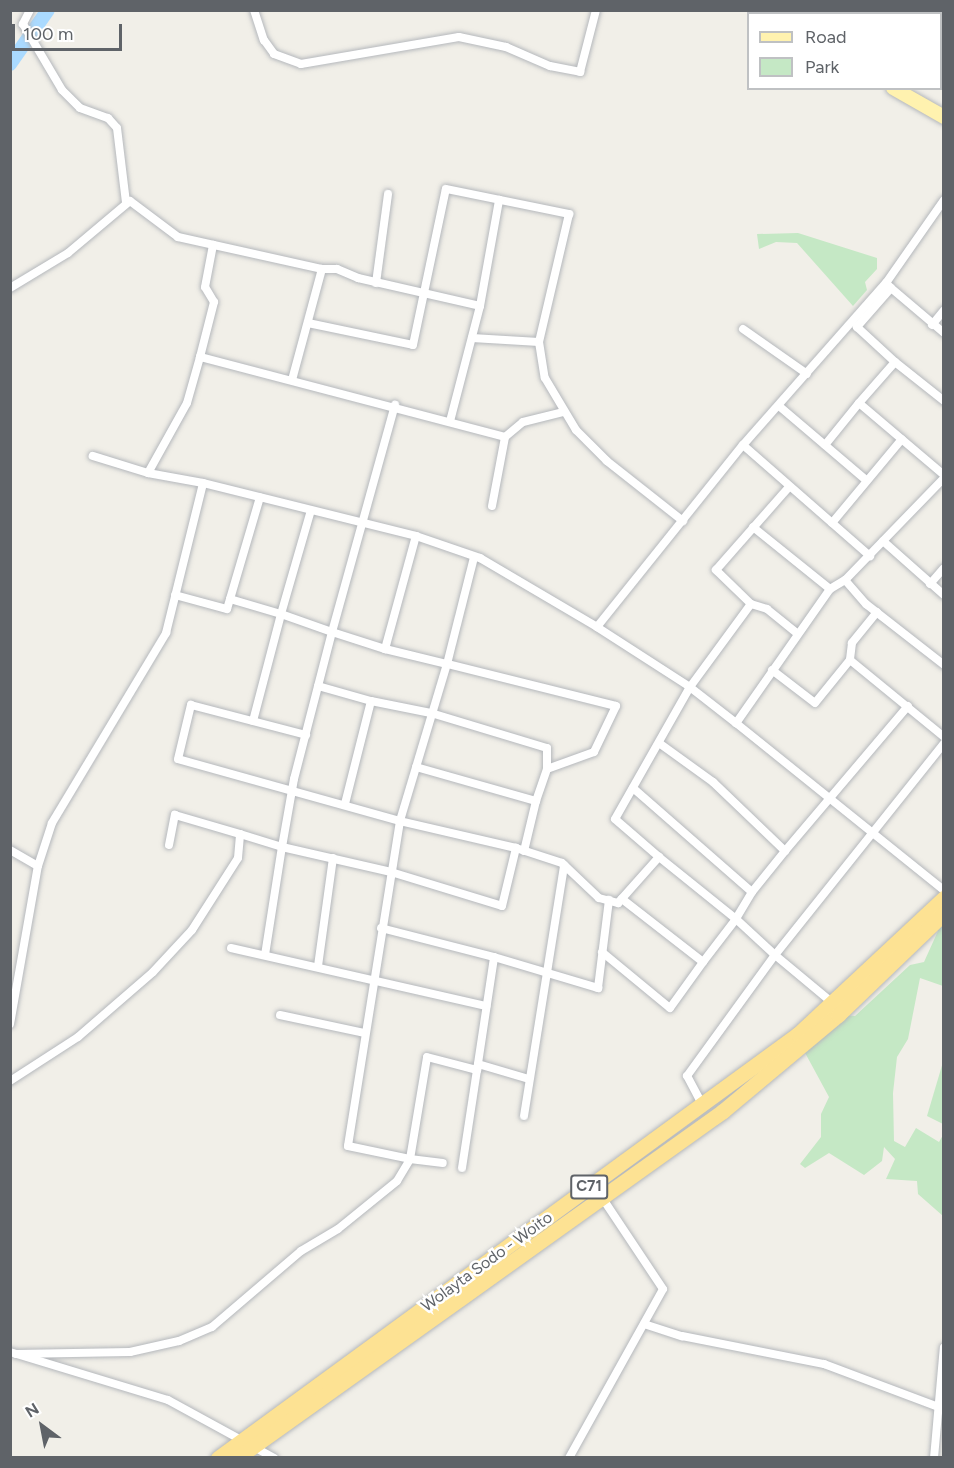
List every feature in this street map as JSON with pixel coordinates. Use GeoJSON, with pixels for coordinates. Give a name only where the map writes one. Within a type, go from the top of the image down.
{"type":"FeatureCollection","features":[{"type":"Feature","properties":{"kind":"highway","name":"Wolayta Sodo - Woito"},"geometry":{"type":"LineString","coordinates":[[218,1458],[247,1444],[601,1196],[686,1136],[789,1057],[944,898]]}},
{"type":"Feature","properties":{"kind":"highway","name":"Wolayta Sodo - Woito"},"geometry":{"type":"LineString","coordinates":[[237,1458],[247,1444],[837,1006],[944,913]]}},
{"type":"Feature","properties":{"kind":"highway"},"geometry":{"type":"LineString","coordinates":[[677,1123],[686,1136]]}},
{"type":"Feature","properties":{"kind":"main road"},"geometry":{"type":"LineString","coordinates":[[897,90],[944,117]]}},
{"type":"Feature","properties":{"kind":"street"},"geometry":{"type":"LineString","coordinates":[[30,10],[23,24],[69,99],[108,118],[117,128],[126,202]]}},
{"type":"Feature","properties":{"kind":"street"},"geometry":{"type":"LineString","coordinates":[[254,10],[264,40],[274,54],[301,64],[459,37],[506,47],[550,66],[580,72],[596,10]]}},
{"type":"Feature","properties":{"kind":"street"},"geometry":{"type":"LineString","coordinates":[[308,323],[412,345],[446,189],[569,214],[539,342],[544,378],[563,412],[607,461],[683,521]]}},
{"type":"Feature","properties":{"kind":"street"},"geometry":{"type":"LineString","coordinates":[[376,282],[388,194]]}},
{"type":"Feature","properties":{"kind":"street"},"geometry":{"type":"LineString","coordinates":[[450,421],[480,306],[499,200]]}},
{"type":"Feature","properties":{"kind":"street"},"geometry":{"type":"LineString","coordinates":[[942,397],[895,362],[857,327],[889,286],[944,200]]}},
{"type":"Feature","properties":{"kind":"street"},"geometry":{"type":"LineString","coordinates":[[126,202],[137,205],[178,237],[322,269],[337,269],[376,282],[480,306]]}},
{"type":"Feature","properties":{"kind":"street"},"geometry":{"type":"LineString","coordinates":[[10,288],[68,253],[126,202]]}},
{"type":"Feature","properties":{"kind":"street"},"geometry":{"type":"LineString","coordinates":[[148,473],[187,403],[214,302],[205,287],[213,245]]}},
{"type":"Feature","properties":{"kind":"street"},"geometry":{"type":"LineString","coordinates":[[292,380],[322,269]]}},
{"type":"Feature","properties":{"kind":"street"},"geometry":{"type":"LineString","coordinates":[[889,286],[944,333]]}},
{"type":"Feature","properties":{"kind":"street"},"geometry":{"type":"LineString","coordinates":[[597,627],[743,445],[889,286]]}},
{"type":"Feature","properties":{"kind":"street"},"geometry":{"type":"LineString","coordinates":[[932,325],[944,310]]}},
{"type":"Feature","properties":{"kind":"street"},"geometry":{"type":"LineString","coordinates":[[743,329],[807,374]]}},
{"type":"Feature","properties":{"kind":"street"},"geometry":{"type":"LineString","coordinates":[[472,338],[539,342]]}},
{"type":"Feature","properties":{"kind":"street"},"geometry":{"type":"LineString","coordinates":[[200,357],[395,405],[505,437]]}},
{"type":"Feature","properties":{"kind":"street"},"geometry":{"type":"LineString","coordinates":[[825,445],[895,362]]}},
{"type":"Feature","properties":{"kind":"street"},"geometry":{"type":"LineString","coordinates":[[736,723],[830,589],[845,580],[870,556],[944,476],[859,403]]}},
{"type":"Feature","properties":{"kind":"street"},"geometry":{"type":"LineString","coordinates":[[265,955],[293,788],[332,632],[395,405]]}},
{"type":"Feature","properties":{"kind":"street"},"geometry":{"type":"LineString","coordinates":[[779,406],[866,480]]}},
{"type":"Feature","properties":{"kind":"street"},"geometry":{"type":"LineString","coordinates":[[492,506],[505,437],[523,422],[563,412]]}},
{"type":"Feature","properties":{"kind":"street"},"geometry":{"type":"LineString","coordinates":[[832,523],[902,439]]}},
{"type":"Feature","properties":{"kind":"street"},"geometry":{"type":"LineString","coordinates":[[743,445],[870,556]]}},
{"type":"Feature","properties":{"kind":"street"},"geometry":{"type":"LineString","coordinates":[[93,456],[148,473],[203,483],[416,536],[474,557],[597,627],[690,687],[944,891]]}},
{"type":"Feature","properties":{"kind":"street"},"geometry":{"type":"LineString","coordinates":[[10,1024],[38,867],[52,823],[166,633],[203,483]]}},
{"type":"Feature","properties":{"kind":"street"},"geometry":{"type":"LineString","coordinates":[[789,487],[716,570],[751,604],[767,609],[797,633]]}},
{"type":"Feature","properties":{"kind":"street"},"geometry":{"type":"LineString","coordinates":[[175,595],[227,609],[260,497]]}},
{"type":"Feature","properties":{"kind":"street"},"geometry":{"type":"LineString","coordinates":[[253,721],[311,510]]}},
{"type":"Feature","properties":{"kind":"street"},"geometry":{"type":"LineString","coordinates":[[753,527],[830,589]]}},
{"type":"Feature","properties":{"kind":"street"},"geometry":{"type":"LineString","coordinates":[[385,649],[416,536]]}},
{"type":"Feature","properties":{"kind":"street"},"geometry":{"type":"LineString","coordinates":[[883,542],[944,595]]}},
{"type":"Feature","properties":{"kind":"street"},"geometry":{"type":"LineString","coordinates":[[443,1163],[410,1159],[348,1146],[381,928],[400,821],[430,713],[447,664],[474,557]]}},
{"type":"Feature","properties":{"kind":"street"},"geometry":{"type":"LineString","coordinates":[[930,584],[944,568]]}},
{"type":"Feature","properties":{"kind":"street"},"geometry":{"type":"LineString","coordinates":[[845,580],[877,612],[942,662]]}},
{"type":"Feature","properties":{"kind":"street"},"geometry":{"type":"LineString","coordinates":[[230,599],[385,649],[616,706],[594,752],[548,769]]}},
{"type":"Feature","properties":{"kind":"street"},"geometry":{"type":"LineString","coordinates":[[751,604],[690,687],[615,819],[837,1006]]}},
{"type":"Feature","properties":{"kind":"street"},"geometry":{"type":"LineString","coordinates":[[772,670],[815,703],[850,660],[852,643],[877,612]]}},
{"type":"Feature","properties":{"kind":"street"},"geometry":{"type":"LineString","coordinates":[[850,660],[944,737]]}},
{"type":"Feature","properties":{"kind":"street"},"geometry":{"type":"LineString","coordinates":[[169,845],[175,815],[282,847],[391,872],[502,906],[548,769],[547,748],[430,713],[371,701],[318,686]]}},
{"type":"Feature","properties":{"kind":"street"},"geometry":{"type":"LineString","coordinates":[[345,804],[371,701]]}},
{"type":"Feature","properties":{"kind":"street"},"geometry":{"type":"LineString","coordinates":[[306,735],[191,705],[178,759],[293,788],[400,821],[520,849],[564,865],[600,898],[618,903],[659,857]]}},
{"type":"Feature","properties":{"kind":"street"},"geometry":{"type":"LineString","coordinates":[[602,952],[670,1008],[736,919],[752,892],[908,706]]}},
{"type":"Feature","properties":{"kind":"street"},"geometry":{"type":"LineString","coordinates":[[658,743],[713,782],[785,851]]}},
{"type":"Feature","properties":{"kind":"street"},"geometry":{"type":"LineString","coordinates":[[702,1104],[687,1076],[775,955],[944,743]]}},
{"type":"Feature","properties":{"kind":"street"},"geometry":{"type":"LineString","coordinates":[[416,767],[536,801]]}},
{"type":"Feature","properties":{"kind":"street"},"geometry":{"type":"LineString","coordinates":[[633,788],[752,892]]}},
{"type":"Feature","properties":{"kind":"street"},"geometry":{"type":"LineString","coordinates":[[10,1081],[78,1037],[153,972],[192,930],[238,858],[240,834]]}},
{"type":"Feature","properties":{"kind":"street"},"geometry":{"type":"LineString","coordinates":[[10,850],[38,867]]}},
{"type":"Feature","properties":{"kind":"street"},"geometry":{"type":"LineString","coordinates":[[318,966],[333,858]]}},
{"type":"Feature","properties":{"kind":"street"},"geometry":{"type":"LineString","coordinates":[[524,1116],[545,971],[564,865]]}},
{"type":"Feature","properties":{"kind":"street"},"geometry":{"type":"LineString","coordinates":[[622,899],[703,962]]}},
{"type":"Feature","properties":{"kind":"street"},"geometry":{"type":"LineString","coordinates":[[381,928],[545,971],[598,988],[609,900]]}},
{"type":"Feature","properties":{"kind":"street"},"geometry":{"type":"LineString","coordinates":[[231,948],[373,978],[487,1006]]}},
{"type":"Feature","properties":{"kind":"street"},"geometry":{"type":"LineString","coordinates":[[462,1168],[494,957]]}},
{"type":"Feature","properties":{"kind":"street"},"geometry":{"type":"LineString","coordinates":[[280,1015],[365,1034]]}},
{"type":"Feature","properties":{"kind":"street"},"geometry":{"type":"LineString","coordinates":[[14,1353],[130,1352],[179,1341],[212,1327],[301,1251],[338,1229],[389,1188],[410,1159],[427,1057],[529,1079]]}},
{"type":"Feature","properties":{"kind":"street"},"geometry":{"type":"LineString","coordinates":[[569,1458],[663,1289],[601,1196]]}},
{"type":"Feature","properties":{"kind":"street"},"geometry":{"type":"LineString","coordinates":[[644,1324],[682,1336],[824,1364],[941,1408]]}},
{"type":"Feature","properties":{"kind":"street"},"geometry":{"type":"LineString","coordinates":[[934,1458],[941,1408],[944,1347]]}},
{"type":"Feature","properties":{"kind":"street"},"geometry":{"type":"LineString","coordinates":[[14,1353],[168,1400],[274,1458]]}},
{"type":"Feature","properties":{"kind":"green space"},"geometry":{"type":"Polygon","coordinates":[[[798,233],[877,258],[877,269],[865,282],[867,290],[853,306],[797,243],[776,242],[759,249],[757,234],[798,233]]]}},
{"type":"Feature","properties":{"kind":"green space"},"geometry":{"type":"Polygon","coordinates":[[[943,901],[943,986],[920,978],[908,1039],[897,1057],[893,1093],[894,1141],[905,1147],[916,1128],[939,1142],[943,1135],[943,1216],[918,1194],[917,1181],[886,1179],[895,1159],[884,1147],[882,1161],[864,1175],[829,1153],[805,1168],[800,1164],[821,1137],[821,1114],[829,1097],[797,1038],[828,1014],[855,1016],[910,965],[924,962],[938,931],[936,923],[943,901]]]}},
{"type":"Feature","properties":{"kind":"green space"},"geometry":{"type":"Polygon","coordinates":[[[943,1062],[943,1124],[927,1116],[943,1062]]]}},
{"type":"Feature","properties":{"kind":"waterway"},"geometry":{"type":"LineString","coordinates":[[10,64],[48,10]]}}]}
